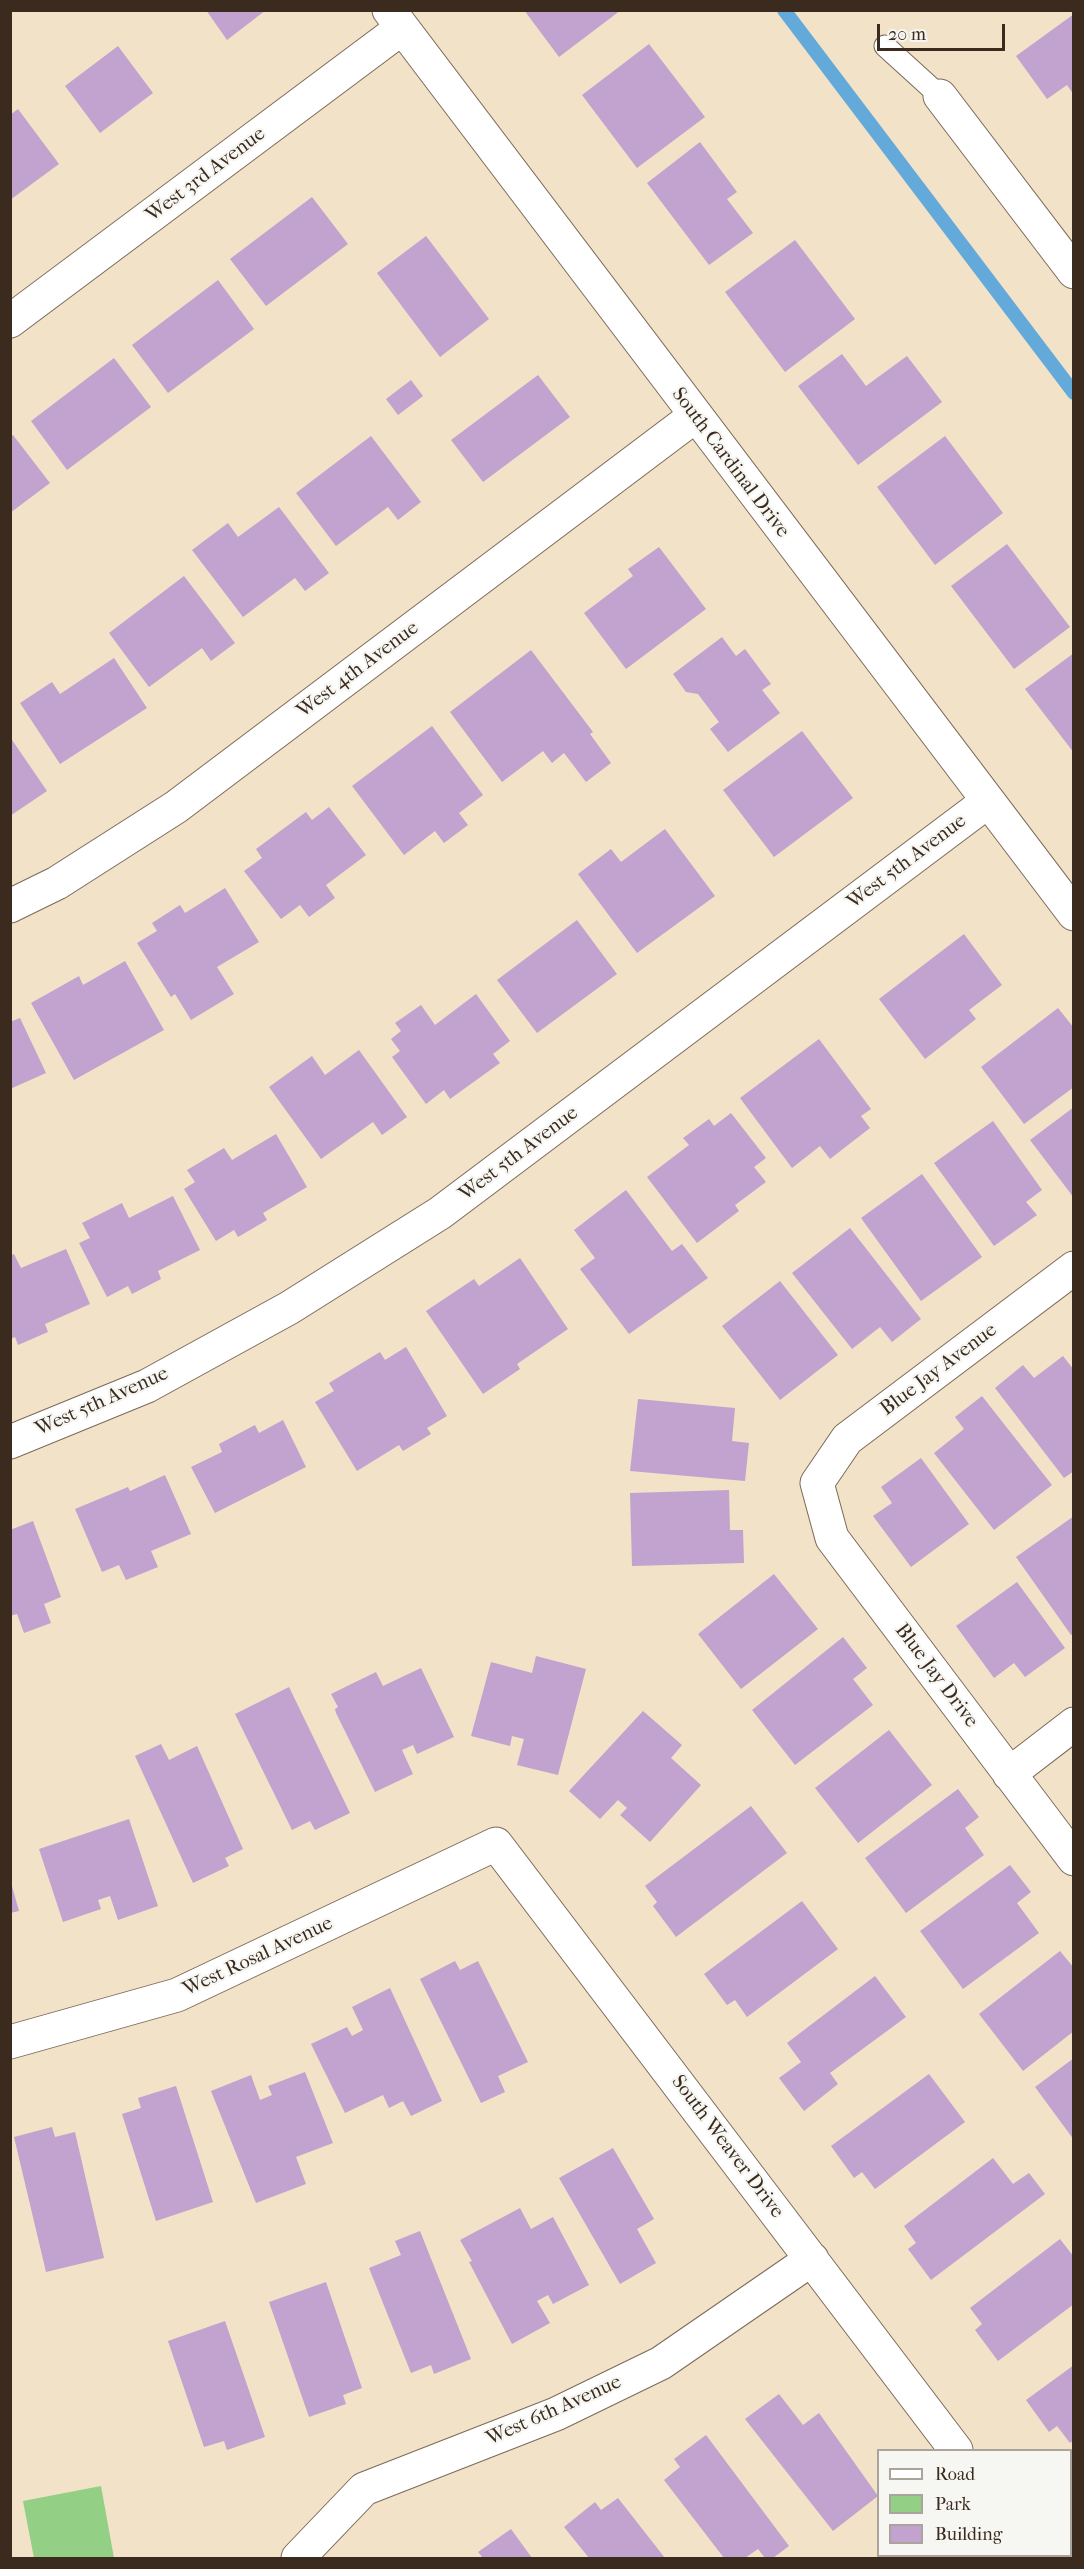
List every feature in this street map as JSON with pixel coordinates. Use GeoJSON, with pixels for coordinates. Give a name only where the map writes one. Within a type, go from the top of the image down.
{"type":"FeatureCollection","features":[{"type":"Feature","properties":{"kind":"street","name":"West 3rd Avenue"},"geometry":{"type":"LineString","coordinates":[[10,321],[395,19]]}},
{"type":"Feature","properties":{"kind":"street","name":"South Cardinal Drive"},"geometry":{"type":"LineString","coordinates":[[395,19],[1074,914]]}},
{"type":"Feature","properties":{"kind":"street"},"geometry":{"type":"LineString","coordinates":[[940,96],[1074,272]]}},
{"type":"Feature","properties":{"kind":"street","name":"West 4th Avenue"},"geometry":{"type":"LineString","coordinates":[[10,906],[57,883],[176,807],[695,416]]}},
{"type":"Feature","properties":{"kind":"street","name":"West 5th Avenue"},"geometry":{"type":"LineString","coordinates":[[10,1442],[147,1386],[289,1308],[440,1214],[987,802]]}},
{"type":"Feature","properties":{"kind":"street","name":"Blue Jay Avenue"},"geometry":{"type":"LineString","coordinates":[[817,1483],[847,1439],[1074,1268]]}},
{"type":"Feature","properties":{"kind":"street","name":"Blue Jay Drive"},"geometry":{"type":"LineString","coordinates":[[817,1483],[832,1538],[1074,1859]]}},
{"type":"Feature","properties":{"kind":"street"},"geometry":{"type":"LineString","coordinates":[[1009,1774],[1074,1724]]}},
{"type":"Feature","properties":{"kind":"street","name":"West Rosal Avenue"},"geometry":{"type":"LineString","coordinates":[[10,2042],[177,1995],[496,1844]]}},
{"type":"Feature","properties":{"kind":"street","name":"South Weaver Drive"},"geometry":{"type":"LineString","coordinates":[[496,1844],[954,2449]]}},
{"type":"Feature","properties":{"kind":"street","name":"West 6th Avenue"},"geometry":{"type":"LineString","coordinates":[[298,2559],[364,2489],[556,2414],[661,2363],[812,2259]]}},
{"type":"Feature","properties":{"kind":"lane"},"geometry":{"type":"LineString","coordinates":[[885,46],[940,96]]}},
{"type":"Feature","properties":{"kind":"green space"},"geometry":{"type":"Polygon","coordinates":[[[101,2486],[114,2558],[34,2558],[23,2501],[101,2486]]]}},
{"type":"Feature","properties":{"kind":"building"},"geometry":{"type":"Polygon","coordinates":[[[206,10],[266,10],[227,40],[206,10]]]}},
{"type":"Feature","properties":{"kind":"building"},"geometry":{"type":"Polygon","coordinates":[[[524,10],[621,10],[559,57],[524,10]]]}},
{"type":"Feature","properties":{"kind":"building"},"geometry":{"type":"Polygon","coordinates":[[[1074,14],[1074,95],[1067,85],[1047,99],[1016,56],[1074,14]]]}},
{"type":"Feature","properties":{"kind":"building"},"geometry":{"type":"Polygon","coordinates":[[[649,44],[705,117],[637,168],[582,95],[649,44]]]}},
{"type":"Feature","properties":{"kind":"building"},"geometry":{"type":"Polygon","coordinates":[[[118,46],[153,93],[100,133],[65,86],[118,46]]]}},
{"type":"Feature","properties":{"kind":"building"},"geometry":{"type":"Polygon","coordinates":[[[18,109],[59,164],[10,200],[10,115],[18,109]]]}},
{"type":"Feature","properties":{"kind":"building"},"geometry":{"type":"Polygon","coordinates":[[[700,142],[737,192],[727,199],[753,233],[709,265],[647,183],[700,142]]]}},
{"type":"Feature","properties":{"kind":"building"},"geometry":{"type":"Polygon","coordinates":[[[312,197],[348,244],[266,306],[230,259],[312,197]]]}},
{"type":"Feature","properties":{"kind":"building"},"geometry":{"type":"Polygon","coordinates":[[[426,236],[489,319],[440,357],[377,273],[426,236]]]}},
{"type":"Feature","properties":{"kind":"building"},"geometry":{"type":"Polygon","coordinates":[[[795,240],[855,319],[785,372],[725,292],[795,240]]]}},
{"type":"Feature","properties":{"kind":"building"},"geometry":{"type":"Polygon","coordinates":[[[218,280],[254,329],[168,393],[132,345],[218,280]]]}},
{"type":"Feature","properties":{"kind":"building"},"geometry":{"type":"Polygon","coordinates":[[[842,354],[866,386],[907,356],[942,402],[858,465],[798,386],[842,354]]]}},
{"type":"Feature","properties":{"kind":"building"},"geometry":{"type":"Polygon","coordinates":[[[114,358],[151,407],[67,470],[31,421],[114,358]]]}},
{"type":"Feature","properties":{"kind":"building"},"geometry":{"type":"Polygon","coordinates":[[[538,375],[570,417],[483,482],[451,440],[538,375]]]}},
{"type":"Feature","properties":{"kind":"building"},"geometry":{"type":"Polygon","coordinates":[[[411,380],[423,396],[398,415],[386,399],[411,380]]]}},
{"type":"Feature","properties":{"kind":"building"},"geometry":{"type":"Polygon","coordinates":[[[13,435],[50,483],[10,513],[10,437],[13,435]]]}},
{"type":"Feature","properties":{"kind":"building"},"geometry":{"type":"Polygon","coordinates":[[[371,436],[421,502],[398,520],[388,507],[336,546],[296,493],[371,436]]]}},
{"type":"Feature","properties":{"kind":"building"},"geometry":{"type":"Polygon","coordinates":[[[945,436],[1003,513],[935,565],[877,487],[945,436]]]}},
{"type":"Feature","properties":{"kind":"building"},"geometry":{"type":"Polygon","coordinates":[[[279,507],[329,573],[305,591],[295,578],[243,617],[192,550],[228,523],[238,537],[279,507]]]}},
{"type":"Feature","properties":{"kind":"building"},"geometry":{"type":"Polygon","coordinates":[[[1007,544],[1070,627],[1014,669],[951,586],[1007,544]]]}},
{"type":"Feature","properties":{"kind":"building"},"geometry":{"type":"Polygon","coordinates":[[[659,547],[706,609],[626,669],[584,613],[633,576],[628,569],[659,547]]]}},
{"type":"Feature","properties":{"kind":"building"},"geometry":{"type":"Polygon","coordinates":[[[184,576],[235,643],[211,661],[202,648],[149,687],[109,633],[184,576]]]}},
{"type":"Feature","properties":{"kind":"building"},"geometry":{"type":"Polygon","coordinates":[[[722,637],[736,656],[745,649],[771,684],[762,690],[780,713],[728,752],[710,729],[719,722],[698,694],[686,692],[673,674],[722,637]]]}},
{"type":"Feature","properties":{"kind":"building"},"geometry":{"type":"Polygon","coordinates":[[[531,650],[593,732],[590,734],[611,763],[586,782],[564,753],[552,763],[543,751],[502,782],[450,712],[531,650]]]}},
{"type":"Feature","properties":{"kind":"building"},"geometry":{"type":"Polygon","coordinates":[[[1074,653],[1074,753],[1025,689],[1074,653]]]}},
{"type":"Feature","properties":{"kind":"building"},"geometry":{"type":"Polygon","coordinates":[[[114,658],[147,708],[60,764],[20,703],[52,682],[60,694],[114,658]]]}},
{"type":"Feature","properties":{"kind":"building"},"geometry":{"type":"Polygon","coordinates":[[[432,726],[483,795],[459,813],[468,825],[444,843],[435,831],[404,855],[352,786],[432,726]]]}},
{"type":"Feature","properties":{"kind":"building"},"geometry":{"type":"Polygon","coordinates":[[[802,731],[853,798],[774,857],[723,790],[802,731]]]}},
{"type":"Feature","properties":{"kind":"building"},"geometry":{"type":"Polygon","coordinates":[[[10,737],[47,791],[10,816],[10,737]]]}},
{"type":"Feature","properties":{"kind":"building"},"geometry":{"type":"Polygon","coordinates":[[[329,807],[366,855],[326,885],[335,898],[309,917],[300,905],[281,919],[244,871],[262,858],[256,849],[306,812],[312,820],[329,807]]]}},
{"type":"Feature","properties":{"kind":"building"},"geometry":{"type":"Polygon","coordinates":[[[665,829],[715,896],[637,953],[578,874],[611,849],[621,862],[665,829]]]}},
{"type":"Feature","properties":{"kind":"building"},"geometry":{"type":"Polygon","coordinates":[[[225,888],[259,942],[217,967],[234,994],[191,1020],[175,994],[171,997],[137,943],[157,931],[152,923],[180,905],[185,913],[225,888]]]}},
{"type":"Feature","properties":{"kind":"building"},"geometry":{"type":"Polygon","coordinates":[[[577,920],[617,974],[537,1033],[497,980],[577,920]]]}},
{"type":"Feature","properties":{"kind":"building"},"geometry":{"type":"Polygon","coordinates":[[[964,934],[1002,985],[969,1010],[976,1019],[925,1059],[879,999],[964,934]]]}},
{"type":"Feature","properties":{"kind":"building"},"geometry":{"type":"Polygon","coordinates":[[[125,961],[164,1030],[74,1080],[31,1003],[79,976],[83,985],[125,961]]]}},
{"type":"Feature","properties":{"kind":"building"},"geometry":{"type":"Polygon","coordinates":[[[476,994],[510,1041],[493,1054],[500,1063],[450,1099],[444,1090],[426,1104],[392,1057],[400,1051],[391,1039],[401,1031],[395,1023],[421,1005],[435,1025],[476,994]]]}},
{"type":"Feature","properties":{"kind":"building"},"geometry":{"type":"Polygon","coordinates":[[[1058,1008],[1074,1028],[1074,1087],[1024,1124],[981,1067],[1058,1008]]]}},
{"type":"Feature","properties":{"kind":"building"},"geometry":{"type":"Polygon","coordinates":[[[20,1018],[46,1073],[10,1089],[10,1022],[20,1018]]]}},
{"type":"Feature","properties":{"kind":"building"},"geometry":{"type":"Polygon","coordinates":[[[819,1039],[871,1109],[861,1116],[870,1128],[830,1159],[820,1146],[792,1168],[740,1098],[819,1039]]]}},
{"type":"Feature","properties":{"kind":"building"},"geometry":{"type":"Polygon","coordinates":[[[359,1050],[407,1117],[382,1135],[373,1122],[321,1159],[269,1087],[312,1056],[325,1075],[359,1050]]]}},
{"type":"Feature","properties":{"kind":"building"},"geometry":{"type":"Polygon","coordinates":[[[1074,1107],[1074,1198],[1030,1140],[1074,1107]]]}},
{"type":"Feature","properties":{"kind":"building"},"geometry":{"type":"Polygon","coordinates":[[[731,1113],[766,1158],[754,1167],[766,1182],[735,1205],[739,1211],[697,1243],[647,1177],[689,1145],[683,1138],[709,1119],[714,1126],[731,1113]]]}},
{"type":"Feature","properties":{"kind":"building"},"geometry":{"type":"Polygon","coordinates":[[[993,1121],[1042,1190],[1026,1202],[1037,1215],[994,1246],[934,1163],[993,1121]]]}},
{"type":"Feature","properties":{"kind":"building"},"geometry":{"type":"Polygon","coordinates":[[[276,1134],[307,1187],[263,1213],[267,1220],[238,1237],[234,1230],[216,1241],[184,1189],[195,1182],[187,1170],[224,1148],[232,1160],[276,1134]]]}},
{"type":"Feature","properties":{"kind":"building"},"geometry":{"type":"Polygon","coordinates":[[[922,1174],[982,1257],[921,1301],[861,1218],[922,1174]]]}},
{"type":"Feature","properties":{"kind":"building"},"geometry":{"type":"Polygon","coordinates":[[[626,1190],[672,1251],[682,1244],[708,1278],[629,1334],[580,1269],[595,1258],[574,1230],[626,1190]]]}},
{"type":"Feature","properties":{"kind":"building"},"geometry":{"type":"Polygon","coordinates":[[[173,1196],[200,1250],[158,1271],[161,1279],[132,1294],[128,1286],[107,1297],[79,1243],[90,1238],[82,1223],[122,1203],[129,1218],[173,1196]]]}},
{"type":"Feature","properties":{"kind":"building"},"geometry":{"type":"Polygon","coordinates":[[[850,1228],[921,1319],[892,1342],[880,1327],[852,1349],[792,1273],[850,1228]]]}},
{"type":"Feature","properties":{"kind":"building"},"geometry":{"type":"Polygon","coordinates":[[[66,1249],[90,1304],[45,1324],[48,1332],[18,1345],[15,1337],[10,1339],[10,1256],[14,1254],[21,1268],[66,1249]]]}},
{"type":"Feature","properties":{"kind":"building"},"geometry":{"type":"Polygon","coordinates":[[[520,1258],[568,1329],[517,1364],[520,1369],[483,1394],[426,1311],[474,1279],[479,1286],[520,1258]]]}},
{"type":"Feature","properties":{"kind":"building"},"geometry":{"type":"Polygon","coordinates":[[[780,1281],[838,1355],[780,1400],[722,1326],[780,1281]]]}},
{"type":"Feature","properties":{"kind":"building"},"geometry":{"type":"Polygon","coordinates":[[[406,1347],[447,1416],[427,1428],[431,1434],[403,1451],[399,1445],[357,1471],[315,1402],[334,1391],[329,1383],[380,1352],[385,1360],[406,1347]]]}},
{"type":"Feature","properties":{"kind":"building"},"geometry":{"type":"Polygon","coordinates":[[[1063,1356],[1074,1370],[1074,1471],[1064,1478],[995,1388],[1023,1365],[1034,1378],[1063,1356]]]}},
{"type":"Feature","properties":{"kind":"building"},"geometry":{"type":"Polygon","coordinates":[[[982,1396],[1052,1485],[994,1530],[934,1453],[964,1429],[955,1417],[982,1396]]]}},
{"type":"Feature","properties":{"kind":"building"},"geometry":{"type":"Polygon","coordinates":[[[638,1399],[735,1408],[732,1441],[749,1443],[745,1481],[630,1471],[638,1399]]]}},
{"type":"Feature","properties":{"kind":"building"},"geometry":{"type":"Polygon","coordinates":[[[283,1420],[306,1467],[215,1513],[191,1467],[222,1452],[219,1444],[255,1425],[259,1433],[283,1420]]]}},
{"type":"Feature","properties":{"kind":"building"},"geometry":{"type":"Polygon","coordinates":[[[921,1458],[969,1524],[911,1567],[873,1516],[892,1503],[881,1487],[921,1458]]]}},
{"type":"Feature","properties":{"kind":"building"},"geometry":{"type":"Polygon","coordinates":[[[165,1475],[191,1534],[151,1551],[158,1567],[126,1580],[119,1565],[102,1572],[75,1509],[128,1487],[130,1491],[165,1475]]]}},
{"type":"Feature","properties":{"kind":"building"},"geometry":{"type":"Polygon","coordinates":[[[729,1490],[730,1530],[743,1530],[744,1563],[632,1566],[630,1493],[729,1490]]]}},
{"type":"Feature","properties":{"kind":"building"},"geometry":{"type":"Polygon","coordinates":[[[1074,1516],[1074,1633],[1071,1635],[1016,1557],[1074,1516]]]}},
{"type":"Feature","properties":{"kind":"building"},"geometry":{"type":"Polygon","coordinates":[[[33,1521],[61,1597],[44,1604],[51,1623],[24,1633],[17,1614],[10,1616],[10,1530],[33,1521]]]}},
{"type":"Feature","properties":{"kind":"building"},"geometry":{"type":"Polygon","coordinates":[[[774,1574],[818,1629],[741,1689],[698,1634],[774,1574]]]}},
{"type":"Feature","properties":{"kind":"building"},"geometry":{"type":"Polygon","coordinates":[[[1017,1582],[1065,1648],[1025,1677],[1014,1663],[994,1678],[956,1626],[1017,1582]]]}},
{"type":"Feature","properties":{"kind":"building"},"geometry":{"type":"Polygon","coordinates":[[[843,1637],[867,1668],[853,1679],[873,1705],[795,1765],[752,1710],[843,1637]]]}},
{"type":"Feature","properties":{"kind":"building"},"geometry":{"type":"Polygon","coordinates":[[[536,1656],[586,1669],[558,1775],[517,1765],[524,1739],[512,1736],[510,1746],[471,1736],[491,1662],[532,1673],[536,1656]]]}},
{"type":"Feature","properties":{"kind":"building"},"geometry":{"type":"Polygon","coordinates":[[[421,1668],[454,1737],[417,1754],[413,1745],[402,1750],[413,1774],[375,1792],[336,1713],[335,1709],[338,1707],[331,1694],[376,1672],[383,1686],[421,1668]]]}},
{"type":"Feature","properties":{"kind":"building"},"geometry":{"type":"Polygon","coordinates":[[[289,1687],[350,1813],[315,1830],[310,1821],[292,1830],[235,1714],[289,1687]]]}},
{"type":"Feature","properties":{"kind":"building"},"geometry":{"type":"Polygon","coordinates":[[[643,1711],[682,1745],[671,1758],[701,1785],[650,1842],[620,1815],[627,1808],[618,1800],[600,1819],[569,1791],[643,1711]]]}},
{"type":"Feature","properties":{"kind":"building"},"geometry":{"type":"Polygon","coordinates":[[[889,1730],[932,1785],[858,1843],[815,1788],[889,1730]]]}},
{"type":"Feature","properties":{"kind":"building"},"geometry":{"type":"Polygon","coordinates":[[[161,1744],[169,1760],[197,1746],[243,1849],[225,1858],[229,1866],[193,1883],[135,1756],[161,1744]]]}},
{"type":"Feature","properties":{"kind":"building"},"geometry":{"type":"Polygon","coordinates":[[[958,1789],[979,1817],[965,1828],[984,1855],[906,1913],[865,1858],[958,1789]]]}},
{"type":"Feature","properties":{"kind":"building"},"geometry":{"type":"Polygon","coordinates":[[[751,1806],[787,1853],[676,1937],[653,1906],[657,1902],[645,1886],[751,1806]]]}},
{"type":"Feature","properties":{"kind":"building"},"geometry":{"type":"Polygon","coordinates":[[[129,1819],[158,1906],[118,1920],[110,1896],[98,1900],[101,1909],[63,1922],[39,1849],[129,1819]]]}},
{"type":"Feature","properties":{"kind":"building"},"geometry":{"type":"Polygon","coordinates":[[[1010,1865],[1031,1892],[1017,1903],[1039,1933],[963,1989],[920,1931],[1010,1865]]]}},
{"type":"Feature","properties":{"kind":"building"},"geometry":{"type":"Polygon","coordinates":[[[10,1879],[19,1911],[10,1913],[10,1879]]]}},
{"type":"Feature","properties":{"kind":"building"},"geometry":{"type":"Polygon","coordinates":[[[802,1901],[838,1949],[747,2017],[735,2000],[727,2005],[704,1974],[802,1901]]]}},
{"type":"Feature","properties":{"kind":"building"},"geometry":{"type":"Polygon","coordinates":[[[1060,1951],[1074,1968],[1074,2031],[1023,2071],[979,2014],[1060,1951]]]}},
{"type":"Feature","properties":{"kind":"building"},"geometry":{"type":"Polygon","coordinates":[[[455,1961],[460,1970],[478,1961],[528,2062],[498,2076],[505,2092],[481,2103],[420,1979],[455,1961]]]}},
{"type":"Feature","properties":{"kind":"building"},"geometry":{"type":"Polygon","coordinates":[[[875,1976],[906,2017],[830,2073],[838,2084],[804,2111],[779,2078],[801,2062],[787,2043],[875,1976]]]}},
{"type":"Feature","properties":{"kind":"building"},"geometry":{"type":"Polygon","coordinates":[[[390,1988],[442,2101],[411,2116],[403,2101],[389,2108],[383,2095],[345,2113],[311,2044],[347,2027],[352,2036],[363,2030],[352,2007],[390,1988]]]}},
{"type":"Feature","properties":{"kind":"building"},"geometry":{"type":"Polygon","coordinates":[[[1074,2058],[1074,2140],[1035,2087],[1074,2058]]]}},
{"type":"Feature","properties":{"kind":"building"},"geometry":{"type":"Polygon","coordinates":[[[305,2072],[333,2143],[296,2157],[306,2184],[256,2203],[211,2091],[251,2075],[260,2100],[272,2095],[268,2086],[305,2072]]]}},
{"type":"Feature","properties":{"kind":"building"},"geometry":{"type":"Polygon","coordinates":[[[929,2074],[965,2122],[875,2189],[862,2172],[854,2178],[831,2146],[929,2074]]]}},
{"type":"Feature","properties":{"kind":"building"},"geometry":{"type":"Polygon","coordinates":[[[176,2086],[213,2202],[156,2221],[122,2114],[141,2108],[138,2098],[176,2086]]]}},
{"type":"Feature","properties":{"kind":"building"},"geometry":{"type":"Polygon","coordinates":[[[52,2127],[55,2137],[75,2132],[104,2258],[46,2272],[14,2137],[52,2127]]]}},
{"type":"Feature","properties":{"kind":"building"},"geometry":{"type":"Polygon","coordinates":[[[613,2148],[654,2219],[637,2229],[656,2263],[620,2284],[559,2178],[613,2148]]]}},
{"type":"Feature","properties":{"kind":"building"},"geometry":{"type":"Polygon","coordinates":[[[993,2158],[1013,2184],[1029,2173],[1045,2194],[931,2280],[908,2249],[916,2243],[904,2226],[993,2158]]]}},
{"type":"Feature","properties":{"kind":"building"},"geometry":{"type":"Polygon","coordinates":[[[520,2208],[531,2229],[553,2217],[589,2285],[553,2304],[548,2295],[537,2301],[550,2323],[512,2344],[460,2240],[520,2208]]]}},
{"type":"Feature","properties":{"kind":"building"},"geometry":{"type":"Polygon","coordinates":[[[420,2231],[471,2359],[434,2374],[431,2365],[411,2373],[369,2268],[401,2255],[395,2241],[420,2231]]]}},
{"type":"Feature","properties":{"kind":"building"},"geometry":{"type":"Polygon","coordinates":[[[1060,2239],[1074,2257],[1074,2304],[998,2361],[975,2330],[982,2324],[970,2308],[1060,2239]]]}},
{"type":"Feature","properties":{"kind":"building"},"geometry":{"type":"Polygon","coordinates":[[[326,2282],[362,2388],[343,2395],[346,2404],[309,2417],[269,2302],[326,2282]]]}},
{"type":"Feature","properties":{"kind":"building"},"geometry":{"type":"Polygon","coordinates":[[[225,2321],[265,2437],[227,2450],[224,2441],[204,2447],[168,2341],[225,2321]]]}},
{"type":"Feature","properties":{"kind":"building"},"geometry":{"type":"Polygon","coordinates":[[[1074,2365],[1074,2440],[1070,2443],[1057,2426],[1049,2432],[1026,2400],[1074,2365]]]}},
{"type":"Feature","properties":{"kind":"building"},"geometry":{"type":"Polygon","coordinates":[[[779,2394],[803,2425],[819,2413],[877,2497],[833,2531],[745,2419],[779,2394]]]}},
{"type":"Feature","properties":{"kind":"building"},"geometry":{"type":"Polygon","coordinates":[[[706,2435],[789,2546],[773,2558],[765,2558],[758,2549],[745,2558],[724,2558],[664,2480],[680,2467],[674,2459],[706,2435]]]}},
{"type":"Feature","properties":{"kind":"building"},"geometry":{"type":"Polygon","coordinates":[[[618,2498],[665,2558],[589,2558],[564,2527],[595,2502],[601,2510],[618,2498]]]}},
{"type":"Feature","properties":{"kind":"building"},"geometry":{"type":"Polygon","coordinates":[[[511,2529],[532,2558],[483,2558],[478,2552],[511,2529]]]}},
{"type":"Feature","properties":{"kind":"waterway"},"geometry":{"type":"LineString","coordinates":[[784,10],[1074,393]]}}]}
